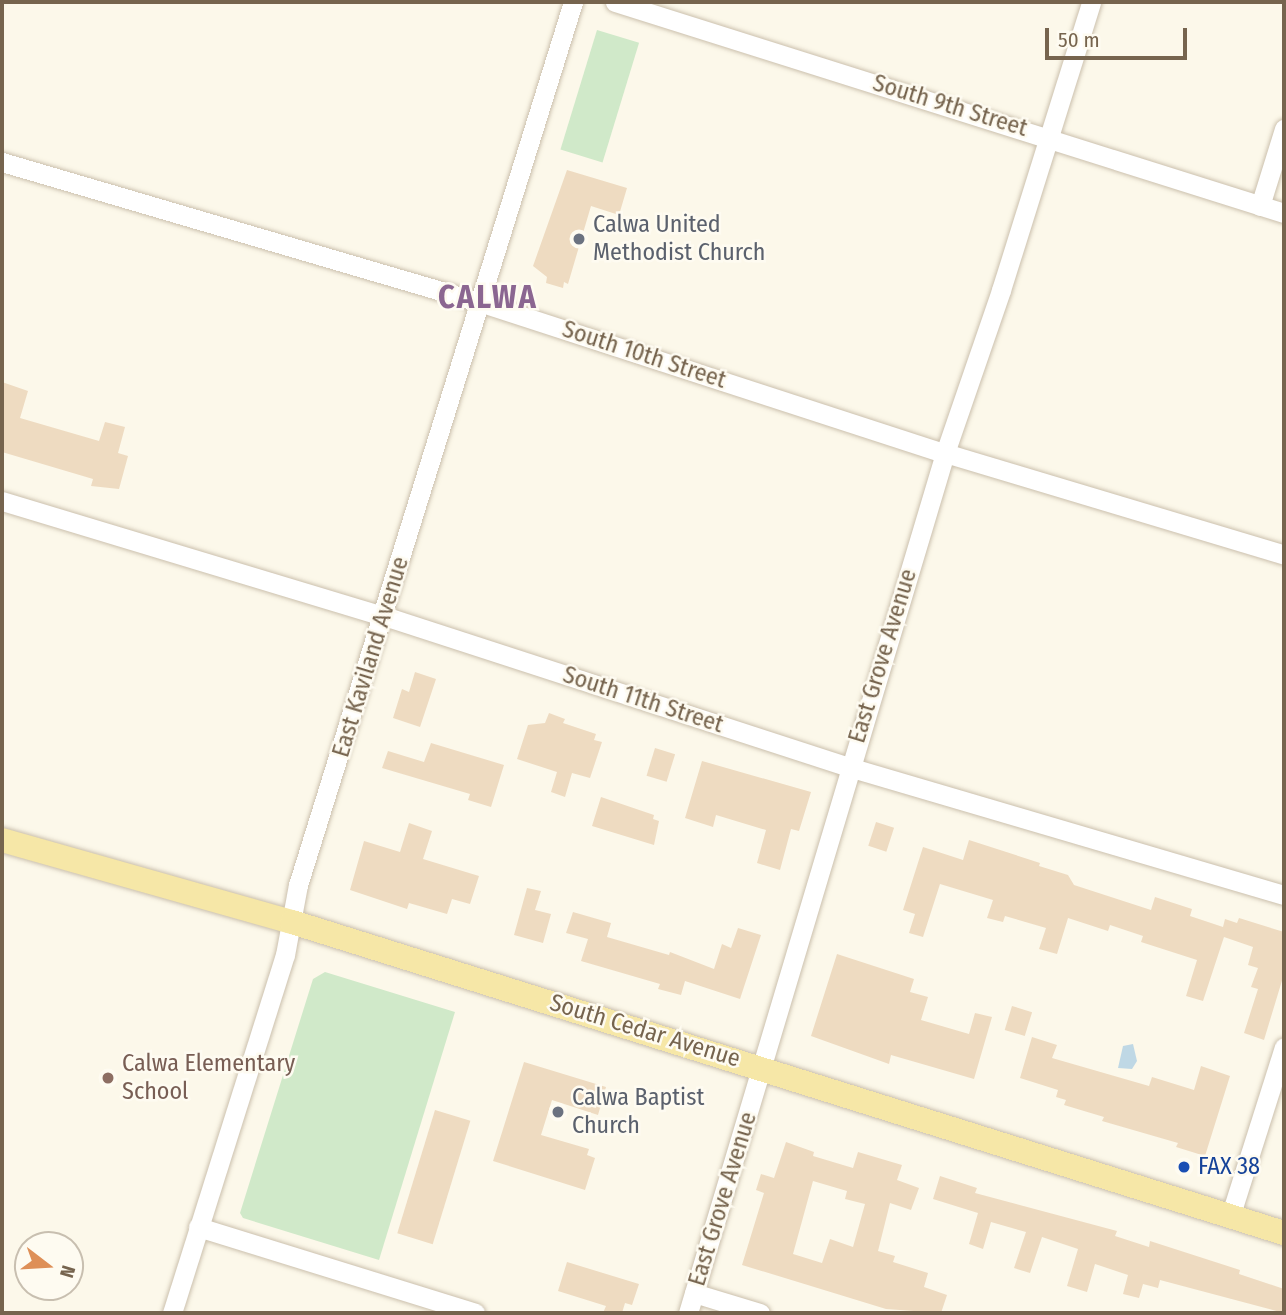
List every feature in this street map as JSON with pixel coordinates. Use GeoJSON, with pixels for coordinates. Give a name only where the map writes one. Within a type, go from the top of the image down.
{"type":"FeatureCollection","features":[{"type":"Feature","properties":{"kind":"main road","name":"South Cedar Avenue"},"geometry":{"type":"LineString","coordinates":[[2,841],[292,922],[763,1067],[1284,1233]]}},
{"type":"Feature","properties":{"kind":"street","name":"East Kaviland Avenue"},"geometry":{"type":"LineString","coordinates":[[172,1313],[292,922],[298,885],[482,303],[573,2]]}},
{"type":"Feature","properties":{"kind":"street","name":"South 9th Street"},"geometry":{"type":"LineString","coordinates":[[615,2],[1048,136],[1284,213]]}},
{"type":"Feature","properties":{"kind":"street","name":"East Grove Avenue"},"geometry":{"type":"LineString","coordinates":[[688,1313],[763,1067],[849,766],[945,453],[1091,2]]}},
{"type":"Feature","properties":{"kind":"street"},"geometry":{"type":"LineString","coordinates":[[1260,206],[1284,129]]}},
{"type":"Feature","properties":{"kind":"street","name":"South 10th Street"},"geometry":{"type":"LineString","coordinates":[[2,162],[482,303],[945,453],[1284,555]]}},
{"type":"Feature","properties":{"kind":"street","name":"South 11th Street"},"geometry":{"type":"LineString","coordinates":[[2,501],[384,616],[849,766],[1284,895]]}},
{"type":"Feature","properties":{"kind":"street"},"geometry":{"type":"LineString","coordinates":[[1230,1217],[1284,1047]]}},
{"type":"Feature","properties":{"kind":"street"},"geometry":{"type":"LineString","coordinates":[[198,1227],[475,1313]]}},
{"type":"Feature","properties":{"kind":"street"},"geometry":{"type":"LineString","coordinates":[[694,1293],[760,1313]]}},
{"type":"Feature","properties":{"kind":"green space"},"geometry":{"type":"Polygon","coordinates":[[[597,30],[639,43],[603,162],[560,150],[597,30]]]}},
{"type":"Feature","properties":{"kind":"green space"},"geometry":{"type":"Polygon","coordinates":[[[325,972],[455,1012],[379,1260],[243,1218],[240,1213],[313,979],[325,972]]]}},
{"type":"Feature","properties":{"kind":"water"},"geometry":{"type":"Polygon","coordinates":[[[1133,1044],[1137,1061],[1132,1069],[1118,1068],[1123,1046],[1133,1044]]]}},
{"type":"Feature","properties":{"kind":"building"},"geometry":{"type":"Polygon","coordinates":[[[567,170],[627,188],[619,215],[591,206],[568,284],[564,282],[563,288],[546,283],[547,277],[533,266],[567,170]]]}},
{"type":"Feature","properties":{"kind":"building"},"geometry":{"type":"Polygon","coordinates":[[[2,382],[28,391],[20,418],[99,441],[105,422],[125,427],[118,453],[128,456],[119,489],[91,486],[93,479],[2,452],[2,382]]]}},
{"type":"Feature","properties":{"kind":"building"},"geometry":{"type":"Polygon","coordinates":[[[415,672],[436,679],[420,727],[393,718],[402,689],[409,692],[415,672]]]}},
{"type":"Feature","properties":{"kind":"building"},"geometry":{"type":"Polygon","coordinates":[[[549,713],[565,719],[563,723],[596,734],[594,740],[602,742],[590,778],[572,773],[565,797],[551,792],[557,772],[517,759],[528,725],[545,723],[549,713]]]}},
{"type":"Feature","properties":{"kind":"building"},"geometry":{"type":"Polygon","coordinates":[[[431,743],[504,765],[491,807],[468,800],[470,794],[382,768],[388,751],[424,762],[431,743]]]}},
{"type":"Feature","properties":{"kind":"building"},"geometry":{"type":"Polygon","coordinates":[[[655,748],[675,754],[667,782],[647,776],[655,748]]]}},
{"type":"Feature","properties":{"kind":"building"},"geometry":{"type":"Polygon","coordinates":[[[702,761],[811,792],[799,831],[791,829],[780,870],[757,863],[766,830],[716,815],[713,827],[685,818],[702,761]]]}},
{"type":"Feature","properties":{"kind":"building"},"geometry":{"type":"Polygon","coordinates":[[[601,797],[654,815],[653,819],[659,821],[654,845],[592,826],[601,797]]]}},
{"type":"Feature","properties":{"kind":"building"},"geometry":{"type":"Polygon","coordinates":[[[876,822],[894,828],[886,852],[868,846],[876,822]]]}},
{"type":"Feature","properties":{"kind":"building"},"geometry":{"type":"Polygon","coordinates":[[[409,823],[432,831],[423,859],[479,876],[470,904],[452,899],[447,914],[409,903],[407,909],[350,890],[364,841],[400,852],[409,823]]]}},
{"type":"Feature","properties":{"kind":"building"},"geometry":{"type":"Polygon","coordinates":[[[969,840],[1068,875],[1074,885],[1151,910],[1155,897],[1192,909],[1190,916],[1223,927],[1225,919],[1237,923],[1239,918],[1284,932],[1284,974],[1264,1040],[1244,1033],[1258,989],[1251,987],[1258,968],[1248,965],[1253,947],[1224,937],[1203,1001],[1186,996],[1197,960],[1141,942],[1143,936],[1110,925],[1108,931],[1068,918],[1057,954],[1039,949],[1046,928],[1005,916],[1003,922],[987,918],[993,900],[940,884],[923,937],[909,933],[915,914],[903,910],[923,847],[963,860],[969,840]]]}},
{"type":"Feature","properties":{"kind":"building"},"geometry":{"type":"Polygon","coordinates":[[[527,888],[541,891],[535,910],[551,914],[543,943],[514,935],[527,888]]]}},
{"type":"Feature","properties":{"kind":"building"},"geometry":{"type":"Polygon","coordinates":[[[573,912],[611,923],[607,937],[669,955],[670,952],[714,969],[722,944],[731,948],[738,928],[761,935],[740,999],[685,981],[681,995],[658,989],[660,984],[581,961],[588,939],[566,933],[573,912]]]}},
{"type":"Feature","properties":{"kind":"building"},"geometry":{"type":"Polygon","coordinates":[[[837,954],[914,979],[910,992],[928,997],[921,1020],[969,1034],[975,1013],[992,1017],[974,1079],[891,1055],[889,1064],[811,1036],[837,954]]]}},
{"type":"Feature","properties":{"kind":"building"},"geometry":{"type":"Polygon","coordinates":[[[1012,1006],[1032,1012],[1025,1036],[1005,1030],[1012,1006]]]}},
{"type":"Feature","properties":{"kind":"building"},"geometry":{"type":"Polygon","coordinates":[[[1032,1037],[1057,1045],[1052,1058],[1149,1086],[1152,1077],[1194,1090],[1201,1066],[1230,1076],[1205,1156],[1176,1147],[1178,1143],[1102,1121],[1104,1117],[1064,1105],[1066,1100],[1056,1097],[1058,1090],[1020,1078],[1032,1037]]]}},
{"type":"Feature","properties":{"kind":"building"},"geometry":{"type":"Polygon","coordinates":[[[524,1062],[606,1087],[598,1115],[552,1100],[541,1135],[589,1149],[587,1155],[595,1158],[585,1190],[493,1161],[524,1062]]]}},
{"type":"Feature","properties":{"kind":"building"},"geometry":{"type":"Polygon","coordinates":[[[435,1110],[470,1121],[433,1244],[397,1233],[435,1110]]]}},
{"type":"Feature","properties":{"kind":"building"},"geometry":{"type":"Polygon","coordinates":[[[786,1142],[814,1152],[813,1156],[853,1168],[858,1152],[902,1165],[897,1180],[919,1188],[911,1210],[890,1203],[878,1251],[895,1256],[893,1262],[928,1273],[924,1287],[947,1295],[941,1313],[886,1309],[742,1265],[764,1193],[756,1190],[761,1174],[774,1178],[786,1142]],[[813,1181],[793,1254],[822,1263],[830,1239],[853,1247],[865,1204],[845,1199],[847,1191],[813,1181]]]}},
{"type":"Feature","properties":{"kind":"building"},"geometry":{"type":"Polygon","coordinates":[[[940,1176],[977,1188],[975,1193],[1117,1231],[1115,1236],[1149,1247],[1150,1241],[1240,1270],[1239,1274],[1284,1289],[1284,1313],[1160,1280],[1158,1288],[1143,1284],[1139,1298],[1123,1294],[1128,1275],[1095,1264],[1087,1292],[1067,1286],[1078,1249],[1042,1237],[1030,1273],[1014,1268],[1026,1232],[991,1222],[983,1249],[969,1244],[978,1213],[933,1199],[940,1176]]]}},
{"type":"Feature","properties":{"kind":"building"},"geometry":{"type":"Polygon","coordinates":[[[567,1262],[639,1284],[632,1305],[625,1303],[622,1313],[603,1313],[606,1306],[558,1291],[567,1262]]]}},
{"type":"Feature","properties":{"kind":"place","name":"Calwa United Methodist Church"},"geometry":{"type":"Point","coordinates":[579,239]}},
{"type":"Feature","properties":{"kind":"place","name":"Calwa Elementary School"},"geometry":{"type":"Point","coordinates":[108,1078]}},
{"type":"Feature","properties":{"kind":"place","name":"Calwa Baptist Church"},"geometry":{"type":"Point","coordinates":[558,1112]}},
{"type":"Feature","properties":{"kind":"place","name":"FAX 38"},"geometry":{"type":"Point","coordinates":[1184,1167]}},
{"type":"Feature","properties":{"kind":"district","name":"CALWA"},"geometry":{"type":"Point","coordinates":[488,297]}}]}
